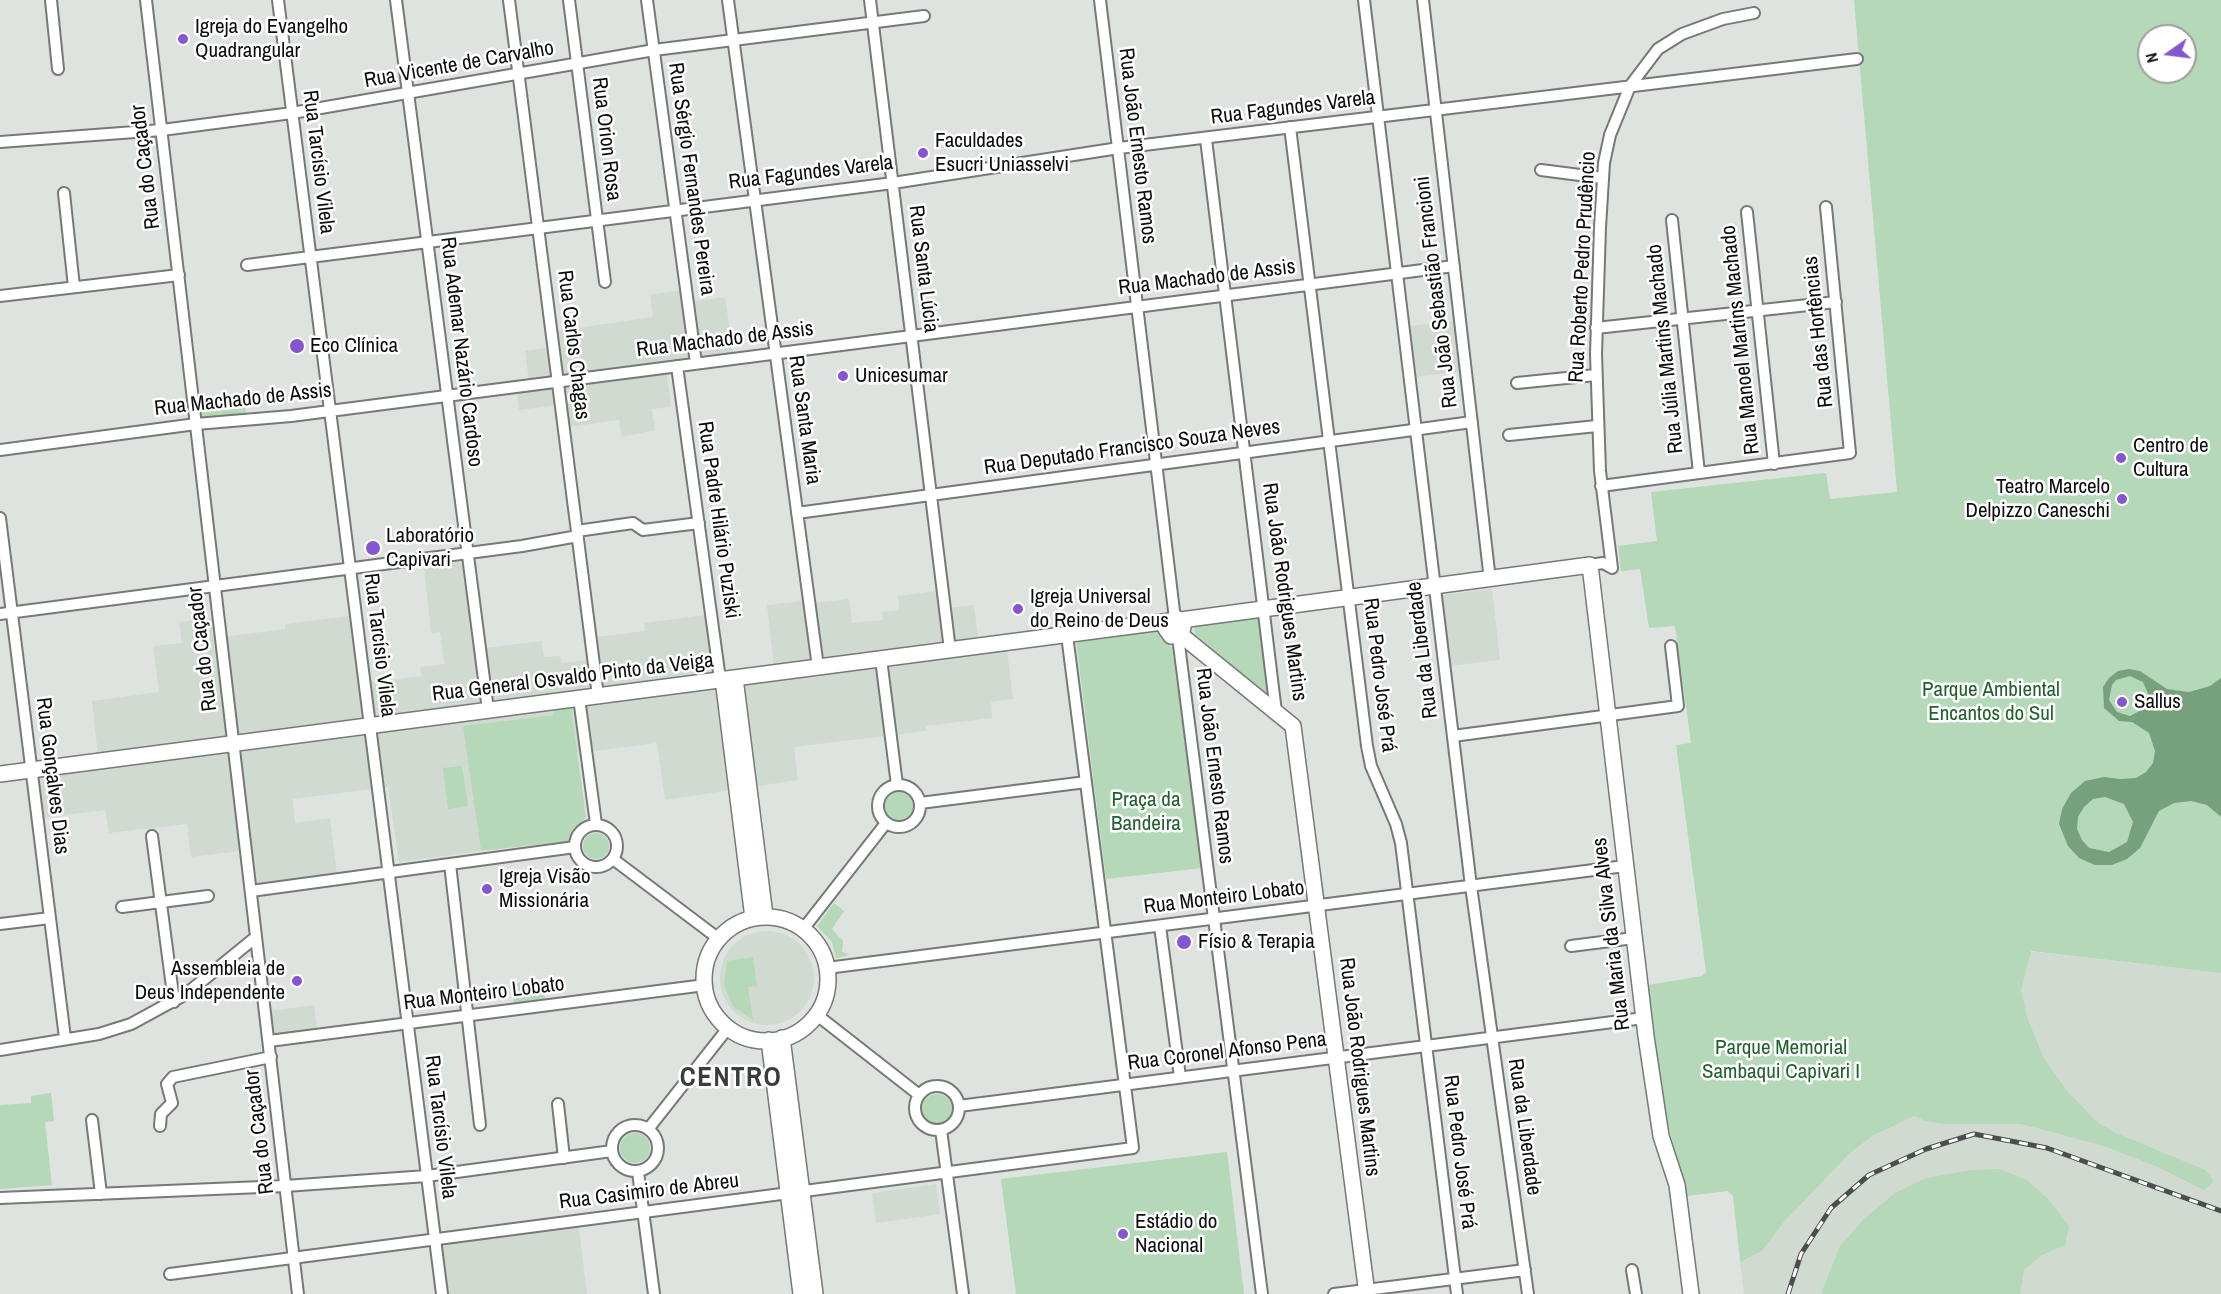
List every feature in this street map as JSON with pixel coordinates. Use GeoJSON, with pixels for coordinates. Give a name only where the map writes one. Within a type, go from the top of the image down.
{"type":"FeatureCollection","features":[{"type":"Feature","properties":{"kind":"street"},"geometry":{"type":"LineString","coordinates":[[51,0],[58,69]]}},
{"type":"Feature","properties":{"kind":"street","name":"Rua do Caçador"},"geometry":{"type":"LineString","coordinates":[[146,0],[298,1294]]}},
{"type":"Feature","properties":{"kind":"street","name":"Rua Tarcísio Vilela"},"geometry":{"type":"LineString","coordinates":[[278,0],[442,1294]]}},
{"type":"Feature","properties":{"kind":"street","name":"Rua Ademar Nazário Cardoso"},"geometry":{"type":"LineString","coordinates":[[396,0],[488,710]]}},
{"type":"Feature","properties":{"kind":"street","name":"Rua Carlos Chagas"},"geometry":{"type":"LineString","coordinates":[[509,0],[598,696]]}},
{"type":"Feature","properties":{"kind":"street","name":"Rua Orion Rosa"},"geometry":{"type":"LineString","coordinates":[[569,0],[605,282]]}},
{"type":"Feature","properties":{"kind":"street","name":"Rua Sérgio Fernandes Pereira"},"geometry":{"type":"LineString","coordinates":[[647,0],[696,363]]}},
{"type":"Feature","properties":{"kind":"street","name":"Rua Santa Maria"},"geometry":{"type":"LineString","coordinates":[[728,0],[818,667]]}},
{"type":"Feature","properties":{"kind":"street","name":"Rua Santa Lúcia"},"geometry":{"type":"LineString","coordinates":[[870,0],[950,650]]}},
{"type":"Feature","properties":{"kind":"street","name":"Rua João Ernesto Ramos"},"geometry":{"type":"LineString","coordinates":[[1100,0],[1176,627],[1262,1294]]}},
{"type":"Feature","properties":{"kind":"street","name":"Rua da Liberdade"},"geometry":{"type":"LineString","coordinates":[[1364,0],[1471,886],[1528,1294]]}},
{"type":"Feature","properties":{"kind":"street","name":"Rua João Sebastião Francioni"},"geometry":{"type":"LineString","coordinates":[[1423,0],[1490,580]]}},
{"type":"Feature","properties":{"kind":"street","name":"Rua Roberto Pedro Prudêncio"},"geometry":{"type":"LineString","coordinates":[[1604,563],[1597,426],[1596,328],[1603,178],[1610,135],[1630,86],[1648,59],[1671,40],[1723,20],[1754,13]]}},
{"type":"Feature","properties":{"kind":"street","name":"Rua Vicente de Carvalho"},"geometry":{"type":"LineString","coordinates":[[0,142],[162,130],[292,113],[654,50],[924,16]]}},
{"type":"Feature","properties":{"kind":"street","name":"Rua Fagundes Varela"},"geometry":{"type":"LineString","coordinates":[[247,265],[893,183],[1119,148],[1857,58]]}},
{"type":"Feature","properties":{"kind":"street","name":"Rua Pedro José Prá"},"geometry":{"type":"LineString","coordinates":[[1290,127],[1369,757],[1399,833],[1457,1294]]}},
{"type":"Feature","properties":{"kind":"street","name":"Rua João Rodrigues Martins"},"geometry":{"type":"LineString","coordinates":[[1206,139],[1276,712],[1293,726],[1367,1292]]}},
{"type":"Feature","properties":{"kind":"street"},"geometry":{"type":"LineString","coordinates":[[1541,170],[1603,178]]}},
{"type":"Feature","properties":{"kind":"street"},"geometry":{"type":"LineString","coordinates":[[64,193],[74,287]]}},
{"type":"Feature","properties":{"kind":"street","name":"Rua das Hortências"},"geometry":{"type":"LineString","coordinates":[[1774,464],[1850,453],[1826,207]]}},
{"type":"Feature","properties":{"kind":"street","name":"Rua Manoel Martins Machado"},"geometry":{"type":"LineString","coordinates":[[1747,212],[1774,464]]}},
{"type":"Feature","properties":{"kind":"street","name":"Rua Júlia Martins Machado"},"geometry":{"type":"LineString","coordinates":[[1672,220],[1699,473]]}},
{"type":"Feature","properties":{"kind":"street","name":"Rua Machado de Assis"},"geometry":{"type":"LineString","coordinates":[[0,450],[196,424],[330,411],[1454,266]]}},
{"type":"Feature","properties":{"kind":"street"},"geometry":{"type":"LineString","coordinates":[[0,296],[179,274]]}},
{"type":"Feature","properties":{"kind":"street"},"geometry":{"type":"LineString","coordinates":[[1596,328],[1836,302]]}},
{"type":"Feature","properties":{"kind":"street","name":"Rua Padre Hilário Puziski"},"geometry":{"type":"LineString","coordinates":[[677,366],[719,672],[729,679]]}},
{"type":"Feature","properties":{"kind":"street"},"geometry":{"type":"LineString","coordinates":[[1517,383],[1596,375]]}},
{"type":"Feature","properties":{"kind":"street","name":"Rua Deputado Francisco Souza Neves"},"geometry":{"type":"LineString","coordinates":[[797,513],[1472,422]]}},
{"type":"Feature","properties":{"kind":"street"},"geometry":{"type":"LineString","coordinates":[[1509,435],[1597,426]]}},
{"type":"Feature","properties":{"kind":"street"},"geometry":{"type":"LineString","coordinates":[[1601,486],[1774,464]]}},
{"type":"Feature","properties":{"kind":"street","name":"Rua Gonçalves Dias"},"geometry":{"type":"LineString","coordinates":[[0,518],[6,613],[31,769],[65,1038]]}},
{"type":"Feature","properties":{"kind":"street"},"geometry":{"type":"LineString","coordinates":[[6,613],[468,553],[633,523],[643,530],[699,524]]}},
{"type":"Feature","properties":{"kind":"street","name":"Rua General Osvaldo Pinto da Veiga"},"geometry":{"type":"LineString","coordinates":[[0,774],[1152,624],[1176,627],[1263,610],[1604,563]]}},
{"type":"Feature","properties":{"kind":"street","name":"Rua Maria da Silva Alves"},"geometry":{"type":"LineString","coordinates":[[1604,563],[1608,715],[1634,938],[1661,1136],[1677,1185],[1691,1294]]}},
{"type":"Feature","properties":{"kind":"street"},"geometry":{"type":"LineString","coordinates":[[1176,627],[1276,712]]}},
{"type":"Feature","properties":{"kind":"street"},"geometry":{"type":"LineString","coordinates":[[1067,635],[1125,1084]]}},
{"type":"Feature","properties":{"kind":"street"},"geometry":{"type":"LineString","coordinates":[[1453,736],[1678,706],[1671,646]]}},
{"type":"Feature","properties":{"kind":"street"},"geometry":{"type":"LineString","coordinates":[[881,659],[897,785]]}},
{"type":"Feature","properties":{"kind":"street"},"geometry":{"type":"LineString","coordinates":[[729,679],[759,917]]}},
{"type":"Feature","properties":{"kind":"street"},"geometry":{"type":"LineString","coordinates":[[579,698],[596,824]]}},
{"type":"Feature","properties":{"kind":"street"},"geometry":{"type":"LineString","coordinates":[[920,803],[1086,782]]}},
{"type":"Feature","properties":{"kind":"street"},"geometry":{"type":"LineString","coordinates":[[897,785],[912,790],[920,803],[918,815],[910,824],[898,827],[886,823],[879,812],[879,800],[886,789],[897,785]]}},
{"type":"Feature","properties":{"kind":"street"},"geometry":{"type":"LineString","coordinates":[[804,928],[886,823]]}},
{"type":"Feature","properties":{"kind":"street"},"geometry":{"type":"LineString","coordinates":[[596,824],[608,828],[613,833],[617,846],[613,859],[603,866],[590,866],[579,859],[574,847],[578,834],[589,825],[596,824]]}},
{"type":"Feature","properties":{"kind":"street"},"geometry":{"type":"LineString","coordinates":[[152,836],[174,1002]]}},
{"type":"Feature","properties":{"kind":"street"},"geometry":{"type":"LineString","coordinates":[[251,891],[574,847]]}},
{"type":"Feature","properties":{"kind":"street"},"geometry":{"type":"LineString","coordinates":[[613,859],[719,939]]}},
{"type":"Feature","properties":{"kind":"street"},"geometry":{"type":"LineString","coordinates":[[450,864],[480,1125]]}},
{"type":"Feature","properties":{"kind":"street","name":"Rua Monteiro Lobato"},"geometry":{"type":"LineString","coordinates":[[827,968],[1626,866]]}},
{"type":"Feature","properties":{"kind":"street"},"geometry":{"type":"LineString","coordinates":[[122,907],[208,896]]}},
{"type":"Feature","properties":{"kind":"street"},"geometry":{"type":"LineString","coordinates":[[759,917],[777,918],[804,928],[821,949],[827,968],[827,986],[817,1015],[793,1035],[775,1039],[755,1040],[728,1028],[709,1002],[705,985],[711,951],[719,939],[738,924],[759,917]]}},
{"type":"Feature","properties":{"kind":"street"},"geometry":{"type":"LineString","coordinates":[[0,924],[50,918]]}},
{"type":"Feature","properties":{"kind":"street"},"geometry":{"type":"LineString","coordinates":[[1160,926],[1180,1077]]}},
{"type":"Feature","properties":{"kind":"street"},"geometry":{"type":"LineString","coordinates":[[0,1050],[117,1030],[174,1002],[256,937]]}},
{"type":"Feature","properties":{"kind":"street"},"geometry":{"type":"LineString","coordinates":[[1571,946],[1634,938]]}},
{"type":"Feature","properties":{"kind":"street","name":"Rua Monteiro Lobato"},"geometry":{"type":"LineString","coordinates":[[269,1041],[705,985]]}},
{"type":"Feature","properties":{"kind":"street"},"geometry":{"type":"LineString","coordinates":[[817,1015],[918,1094]]}},
{"type":"Feature","properties":{"kind":"street","name":"Rua Coronel Afonso Pena"},"geometry":{"type":"LineString","coordinates":[[959,1106],[1644,1018]]}},
{"type":"Feature","properties":{"kind":"street"},"geometry":{"type":"LineString","coordinates":[[649,1128],[728,1028]]}},
{"type":"Feature","properties":{"kind":"street"},"geometry":{"type":"LineString","coordinates":[[775,1039],[795,1193],[815,1294]]}},
{"type":"Feature","properties":{"kind":"street"},"geometry":{"type":"LineString","coordinates":[[160,1126],[161,1114],[172,1103],[167,1084],[173,1077],[270,1057]]}},
{"type":"Feature","properties":{"kind":"street","name":"Rua Casimiro de Abreu"},"geometry":{"type":"LineString","coordinates":[[170,1274],[1133,1149],[1125,1084]]}},
{"type":"Feature","properties":{"kind":"street"},"geometry":{"type":"LineString","coordinates":[[942,1086],[954,1094],[959,1106],[956,1119],[941,1130],[927,1128],[917,1118],[914,1105],[918,1094],[928,1088],[942,1086]]}},
{"type":"Feature","properties":{"kind":"street"},"geometry":{"type":"LineString","coordinates":[[558,1104],[564,1158]]}},
{"type":"Feature","properties":{"kind":"street"},"geometry":{"type":"LineString","coordinates":[[92,1120],[101,1194]]}},
{"type":"Feature","properties":{"kind":"street"},"geometry":{"type":"LineString","coordinates":[[633,1125],[649,1128],[657,1141],[657,1157],[647,1169],[638,1172],[621,1168],[612,1151],[619,1131],[633,1125]]}},
{"type":"Feature","properties":{"kind":"street"},"geometry":{"type":"LineString","coordinates":[[941,1130],[963,1294]]}},
{"type":"Feature","properties":{"kind":"street"},"geometry":{"type":"LineString","coordinates":[[0,1198],[285,1186],[427,1176],[612,1151]]}},
{"type":"Feature","properties":{"kind":"street"},"geometry":{"type":"LineString","coordinates":[[638,1172],[654,1294]]}},
{"type":"Feature","properties":{"kind":"street"},"geometry":{"type":"LineString","coordinates":[[795,1193],[801,1294]]}},
{"type":"Feature","properties":{"kind":"street"},"geometry":{"type":"LineString","coordinates":[[1334,1294],[1367,1292],[1525,1270]]}},
{"type":"Feature","properties":{"kind":"street"},"geometry":{"type":"LineString","coordinates":[[1632,1270],[1636,1294]]}},
{"type":"Feature","properties":{"kind":"shaded area"},"geometry":{"type":"Polygon","coordinates":[[[680,290],[683,303],[725,297],[734,356],[666,364],[671,407],[652,409],[655,430],[622,437],[619,420],[568,427],[565,404],[519,410],[517,391],[530,389],[525,351],[558,346],[556,331],[653,317],[650,295],[680,290]]]}},
{"type":"Feature","properties":{"kind":"shaded area"},"geometry":{"type":"Polygon","coordinates":[[[1458,320],[1464,371],[1415,377],[1409,326],[1458,320]]]}},
{"type":"Feature","properties":{"kind":"shaded area"},"geometry":{"type":"Polygon","coordinates":[[[458,562],[465,567],[476,649],[542,641],[544,657],[560,656],[561,663],[598,659],[596,637],[645,631],[644,623],[705,615],[712,675],[774,668],[767,605],[849,599],[852,623],[883,620],[882,612],[899,610],[898,596],[936,591],[939,609],[974,605],[980,653],[1007,650],[1013,699],[991,702],[992,718],[926,726],[926,731],[794,747],[798,780],[665,800],[657,743],[577,753],[571,708],[555,715],[464,726],[481,851],[399,862],[388,787],[293,799],[295,823],[330,818],[337,874],[244,885],[240,851],[191,857],[187,824],[109,833],[105,810],[40,818],[34,764],[98,756],[92,701],[159,692],[153,646],[182,643],[179,622],[212,618],[215,638],[285,629],[285,624],[349,616],[358,684],[421,676],[420,667],[444,664],[440,632],[431,633],[424,567],[458,562]]]}},
{"type":"Feature","properties":{"kind":"shaded area"},"geometry":{"type":"Polygon","coordinates":[[[1492,589],[1500,660],[1450,666],[1442,595],[1492,589]]]}},
{"type":"Feature","properties":{"kind":"shaded area"},"geometry":{"type":"Polygon","coordinates":[[[2129,669],[2140,671],[2167,689],[2189,692],[2210,686],[2221,678],[2221,817],[2207,805],[2191,801],[2174,803],[2159,811],[2140,848],[2127,859],[2112,865],[2095,865],[2079,858],[2068,846],[2059,824],[2062,809],[2071,793],[2085,781],[2104,777],[2136,778],[2146,772],[2153,763],[2155,751],[2149,733],[2132,722],[2119,721],[2104,708],[2103,687],[2118,671],[2129,669]],[[2130,676],[2116,680],[2112,685],[2109,700],[2117,712],[2130,716],[2143,709],[2149,696],[2143,682],[2130,676]],[[2105,797],[2093,799],[2084,807],[2078,817],[2077,829],[2089,848],[2109,852],[2127,842],[2133,822],[2124,804],[2105,797]]]}},
{"type":"Feature","properties":{"kind":"shaded area"},"geometry":{"type":"Polygon","coordinates":[[[767,931],[785,934],[800,945],[811,960],[814,978],[811,996],[800,1011],[785,1022],[767,1025],[749,1022],[734,1011],[723,996],[720,978],[723,960],[734,945],[749,934],[767,931]]]}},
{"type":"Feature","properties":{"kind":"shaded area"},"geometry":{"type":"Polygon","coordinates":[[[1858,932],[2221,973],[2221,1294],[1744,1294],[1740,1262],[1762,1251],[1784,1222],[1850,1153],[1874,1135],[1915,1116],[1858,932]]]}},
{"type":"Feature","properties":{"kind":"shaded area"},"geometry":{"type":"Polygon","coordinates":[[[314,1005],[317,1029],[273,1034],[270,1011],[314,1005]]]}},
{"type":"Feature","properties":{"kind":"shaded area"},"geometry":{"type":"Polygon","coordinates":[[[936,1184],[940,1214],[876,1223],[872,1193],[936,1184]]]}},
{"type":"Feature","properties":{"kind":"shaded area"},"geometry":{"type":"Polygon","coordinates":[[[579,1228],[587,1294],[448,1294],[442,1245],[579,1228]]]}},
{"type":"Feature","properties":{"kind":"green space","name":"Parque Ambiental Encantos do Sul"},"geometry":{"type":"Polygon","coordinates":[[[1854,0],[2221,0],[2221,973],[2031,951],[2021,990],[2027,1017],[2043,1057],[2067,1091],[2097,1122],[2116,1133],[2205,1170],[2214,1181],[2204,1190],[2158,1167],[2104,1146],[2041,1129],[2020,1124],[1946,1124],[1925,1121],[1915,1116],[1874,1135],[1850,1153],[1784,1222],[1762,1251],[1740,1262],[1733,1196],[1728,1191],[1687,1196],[1666,1117],[1648,985],[1702,976],[1706,972],[1676,745],[1691,743],[1675,626],[1649,628],[1640,569],[1621,571],[1618,546],[1657,541],[1651,492],[1826,473],[1830,499],[1897,492],[1854,0]]]}},
{"type":"Feature","properties":{"kind":"green space"},"geometry":{"type":"Polygon","coordinates":[[[243,393],[246,413],[201,418],[198,399],[243,393]]]}},
{"type":"Feature","properties":{"kind":"green space"},"geometry":{"type":"Polygon","coordinates":[[[1258,618],[1267,694],[1196,635],[1194,630],[1197,625],[1258,618]]]}},
{"type":"Feature","properties":{"kind":"green space","name":"Praça da Bandeira"},"geometry":{"type":"Polygon","coordinates":[[[1149,630],[1159,632],[1172,648],[1202,868],[1106,879],[1076,641],[1149,630]]]}},
{"type":"Feature","properties":{"kind":"green space"},"geometry":{"type":"Polygon","coordinates":[[[571,707],[586,817],[569,841],[481,851],[463,726],[554,715],[554,710],[571,707]]]}},
{"type":"Feature","properties":{"kind":"green space"},"geometry":{"type":"Polygon","coordinates":[[[462,766],[468,806],[448,809],[443,768],[462,766]]]}},
{"type":"Feature","properties":{"kind":"green space"},"geometry":{"type":"Polygon","coordinates":[[[899,792],[909,796],[913,806],[909,816],[899,820],[889,816],[885,806],[889,796],[899,792]]]}},
{"type":"Feature","properties":{"kind":"green space"},"geometry":{"type":"Polygon","coordinates":[[[596,833],[605,837],[609,846],[605,855],[596,859],[587,855],[583,846],[587,837],[596,833]]]}},
{"type":"Feature","properties":{"kind":"green space"},"geometry":{"type":"Polygon","coordinates":[[[834,903],[844,911],[832,929],[843,941],[842,952],[850,955],[836,958],[832,942],[817,926],[834,903]]]}},
{"type":"Feature","properties":{"kind":"green space"},"geometry":{"type":"Polygon","coordinates":[[[753,957],[757,986],[748,987],[753,1020],[733,1006],[724,985],[727,961],[753,957]]]}},
{"type":"Feature","properties":{"kind":"green space"},"geometry":{"type":"Polygon","coordinates":[[[542,980],[545,999],[514,1003],[512,991],[518,983],[542,980]]]}},
{"type":"Feature","properties":{"kind":"green space"},"geometry":{"type":"Polygon","coordinates":[[[51,1093],[54,1121],[45,1122],[52,1185],[0,1189],[0,1105],[31,1103],[31,1096],[51,1093]]]}},
{"type":"Feature","properties":{"kind":"green space"},"geometry":{"type":"Polygon","coordinates":[[[937,1094],[948,1098],[952,1109],[948,1120],[937,1124],[926,1120],[922,1109],[926,1098],[937,1094]]]}},
{"type":"Feature","properties":{"kind":"green space"},"geometry":{"type":"Polygon","coordinates":[[[635,1133],[646,1137],[650,1148],[646,1159],[635,1163],[624,1159],[620,1148],[624,1137],[635,1133]]]}},
{"type":"Feature","properties":{"kind":"green space","name":"Estádio do Nacional"},"geometry":{"type":"Polygon","coordinates":[[[1227,1152],[1244,1294],[1016,1294],[1001,1179],[1227,1152]]]}},
{"type":"Feature","properties":{"kind":"green space"},"geometry":{"type":"Polygon","coordinates":[[[2000,1169],[2027,1180],[2049,1200],[2069,1226],[2065,1245],[2042,1255],[2024,1270],[2020,1294],[1821,1294],[1840,1246],[1865,1218],[1895,1193],[1927,1178],[1972,1170],[2000,1169]]]}},
{"type":"Feature","properties":{"kind":"railway"},"geometry":{"type":"LineString","coordinates":[[1788,1294],[1801,1254],[1831,1208],[1869,1175],[1926,1149],[1974,1134],[2047,1148],[2221,1211]]}},
{"type":"Feature","properties":{"kind":"place","name":"Igreja do Evangelho Quadrangular"},"geometry":{"type":"Point","coordinates":[183,39]}},
{"type":"Feature","properties":{"kind":"place","name":"Faculdades Esucri Uniasselvi"},"geometry":{"type":"Point","coordinates":[923,153]}},
{"type":"Feature","properties":{"kind":"place","name":"Eco Clínica"},"geometry":{"type":"Point","coordinates":[297,346]}},
{"type":"Feature","properties":{"kind":"place","name":"Unicesumar"},"geometry":{"type":"Point","coordinates":[843,376]}},
{"type":"Feature","properties":{"kind":"place","name":"Centro de Cultura"},"geometry":{"type":"Point","coordinates":[2121,458]}},
{"type":"Feature","properties":{"kind":"place","name":"Teatro Marcelo Delpizzo Caneschi"},"geometry":{"type":"Point","coordinates":[2122,499]}},
{"type":"Feature","properties":{"kind":"place","name":"Laboratório Capivari"},"geometry":{"type":"Point","coordinates":[373,548]}},
{"type":"Feature","properties":{"kind":"place","name":"Igreja Universal do Reino de Deus"},"geometry":{"type":"Point","coordinates":[1018,609]}},
{"type":"Feature","properties":{"kind":"place","name":"Sallus"},"geometry":{"type":"Point","coordinates":[2122,702]}},
{"type":"Feature","properties":{"kind":"place","name":"Igreja Visão Missionária"},"geometry":{"type":"Point","coordinates":[487,889]}},
{"type":"Feature","properties":{"kind":"place","name":"Físio & Terapia"},"geometry":{"type":"Point","coordinates":[1184,942]}},
{"type":"Feature","properties":{"kind":"place","name":"Assembleia de Deus Independente"},"geometry":{"type":"Point","coordinates":[297,981]}},
{"type":"Feature","properties":{"kind":"place","name":"Estádio do Nacional"},"geometry":{"type":"Point","coordinates":[1123,1234]}},
{"type":"Feature","properties":{"kind":"district","name":"CENTRO"},"geometry":{"type":"Point","coordinates":[731,1079]}},
{"type":"Feature","properties":{"kind":"park label","name":"Parque Memorial Sambaqui Capivari I"},"geometry":{"type":"Point","coordinates":[1781,1060]}}]}
